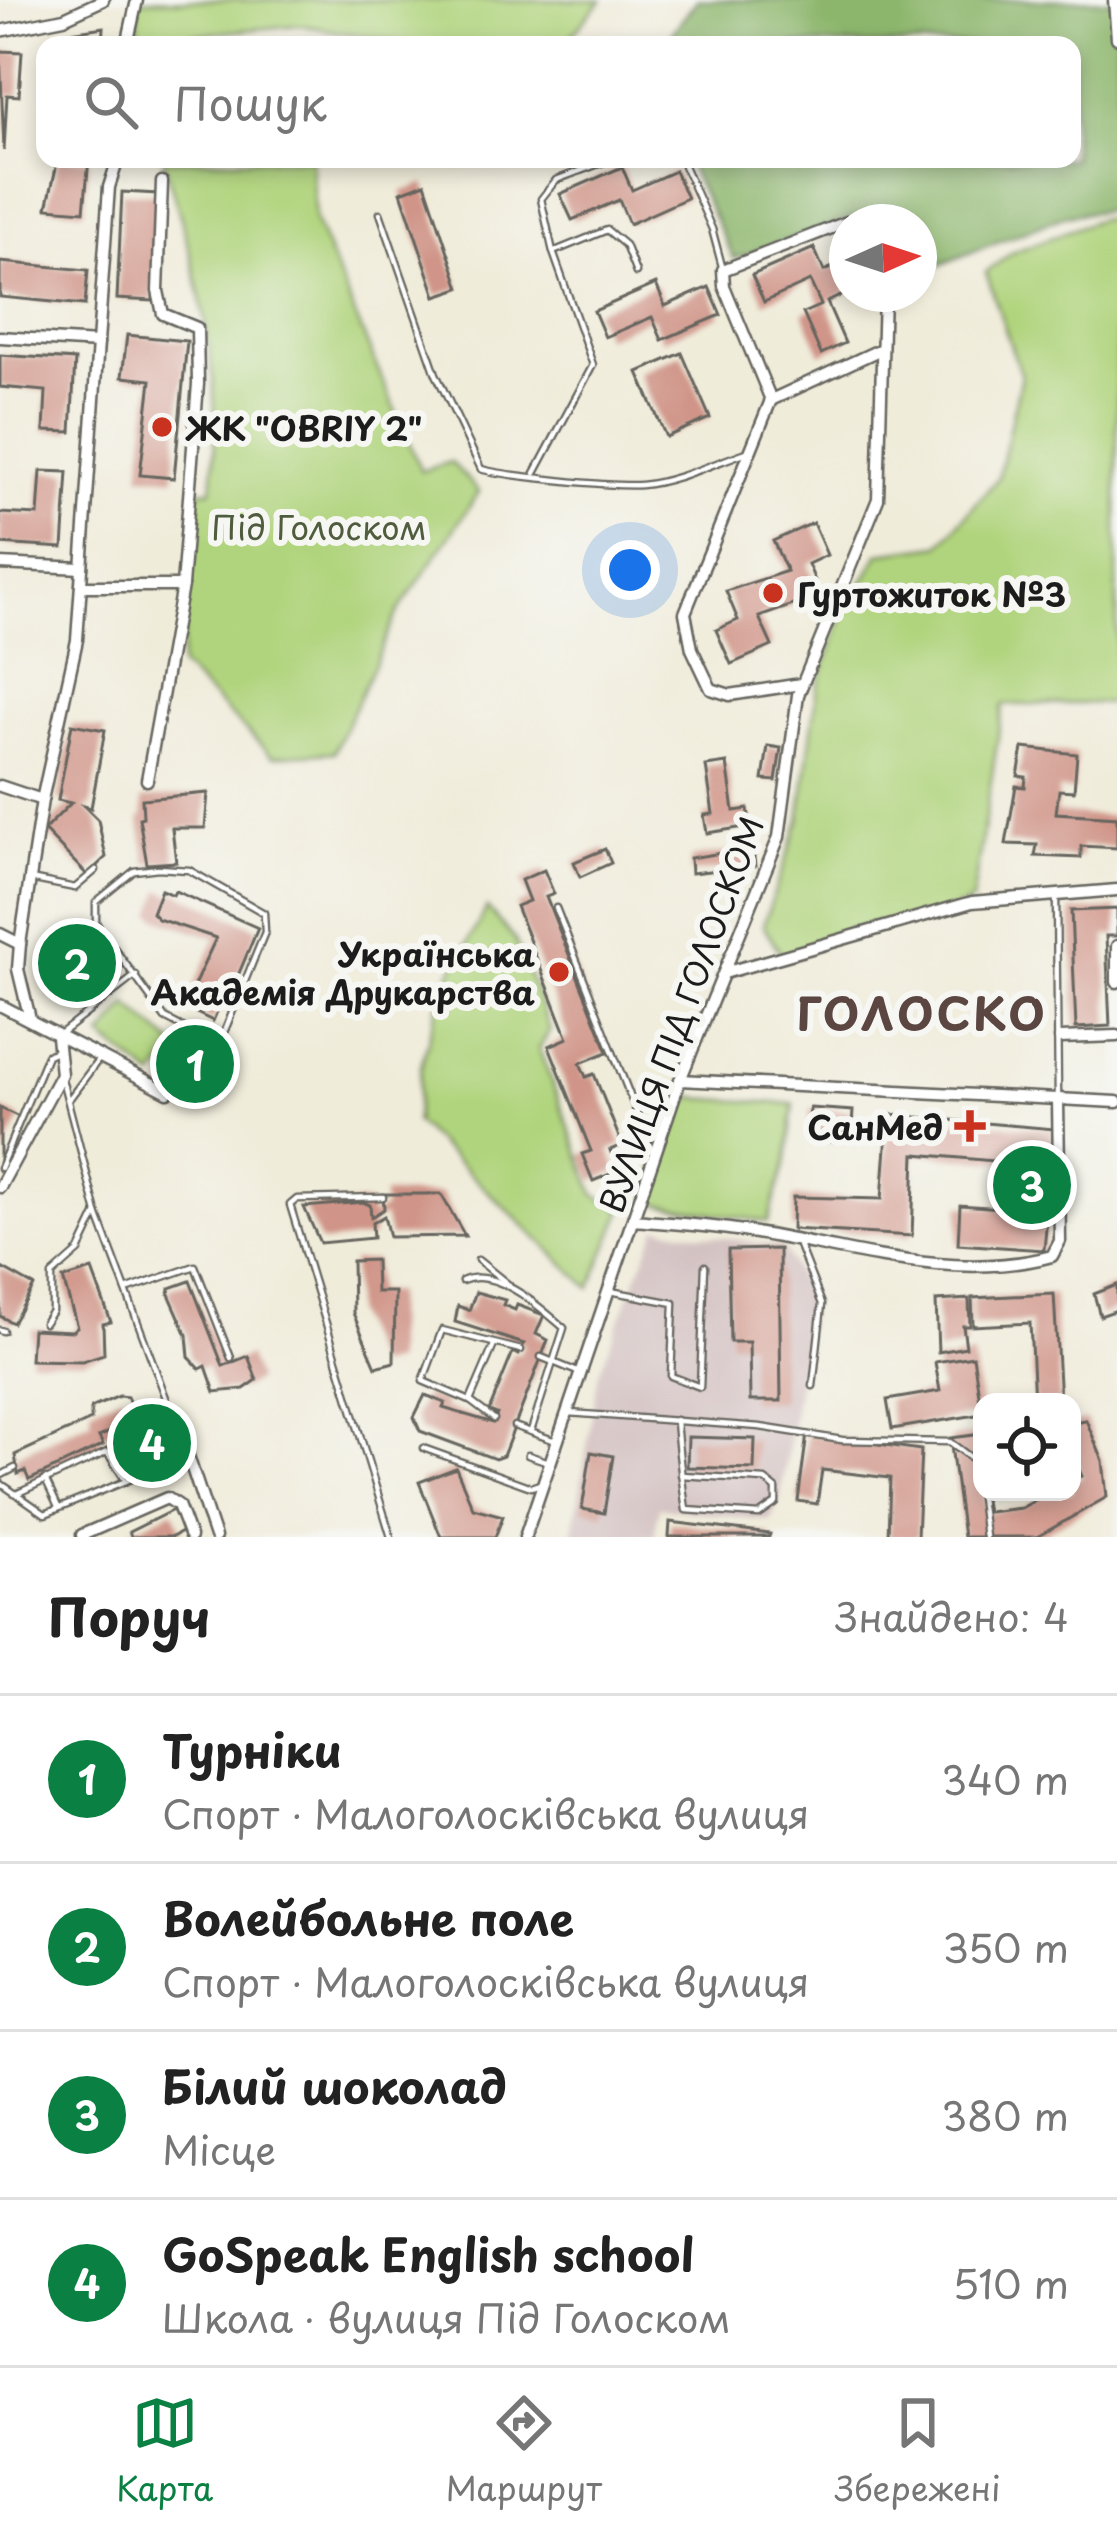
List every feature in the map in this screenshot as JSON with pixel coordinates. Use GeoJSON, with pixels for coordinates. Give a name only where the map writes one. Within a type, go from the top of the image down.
{"type":"FeatureCollection","features":[{"type":"Feature","properties":{"kind":"street"},"geometry":{"type":"LineString","coordinates":[[0,31],[64,18],[103,0]]}},
{"type":"Feature","properties":{"kind":"street"},"geometry":{"type":"LineString","coordinates":[[129,36],[137,0]]}},
{"type":"Feature","properties":{"kind":"street"},"geometry":{"type":"LineString","coordinates":[[1114,0],[1117,38]]}},
{"type":"Feature","properties":{"kind":"street"},"geometry":{"type":"LineString","coordinates":[[30,1019],[18,969],[20,944],[42,800],[77,640],[110,187],[115,168]]}},
{"type":"Feature","properties":{"kind":"street"},"geometry":{"type":"LineString","coordinates":[[147,780],[182,586],[197,328],[163,314],[158,290],[162,182]]}},
{"type":"Feature","properties":{"kind":"street"},"geometry":{"type":"LineString","coordinates":[[771,400],[724,286],[723,271],[829,229]]}},
{"type":"Feature","properties":{"kind":"street","name":"ВУЛИЦЯ ПІД ГОЛОСКОМ"},"geometry":{"type":"LineString","coordinates":[[525,1537],[680,1080],[779,837],[801,684],[878,499],[882,312]]}},
{"type":"Feature","properties":{"kind":"street"},"geometry":{"type":"LineString","coordinates":[[0,338],[98,344]]}},
{"type":"Feature","properties":{"kind":"street"},"geometry":{"type":"LineString","coordinates":[[801,684],[718,693],[711,689],[692,649],[685,614],[771,400],[879,350]]}},
{"type":"Feature","properties":{"kind":"street"},"geometry":{"type":"LineString","coordinates":[[0,564],[82,568]]}},
{"type":"Feature","properties":{"kind":"street"},"geometry":{"type":"LineString","coordinates":[[81,586],[182,586]]}},
{"type":"Feature","properties":{"kind":"street"},"geometry":{"type":"LineString","coordinates":[[0,787],[42,800]]}},
{"type":"Feature","properties":{"kind":"street"},"geometry":{"type":"LineString","coordinates":[[724,974],[971,902],[1117,890]]}},
{"type":"Feature","properties":{"kind":"street"},"geometry":{"type":"LineString","coordinates":[[0,934],[20,944]]}},
{"type":"Feature","properties":{"kind":"street"},"geometry":{"type":"LineString","coordinates":[[1117,946],[1117,982]]}},
{"type":"Feature","properties":{"kind":"street"},"geometry":{"type":"LineString","coordinates":[[0,1005],[30,1019],[58,1043],[168,1092]]}},
{"type":"Feature","properties":{"kind":"street"},"geometry":{"type":"LineString","coordinates":[[1060,1038],[1117,1036]]}},
{"type":"Feature","properties":{"kind":"street"},"geometry":{"type":"LineString","coordinates":[[0,1187],[61,1074],[58,1043]]}},
{"type":"Feature","properties":{"kind":"street"},"geometry":{"type":"LineString","coordinates":[[680,1080],[1117,1102]]}},
{"type":"Feature","properties":{"kind":"street"},"geometry":{"type":"LineString","coordinates":[[633,1220],[895,1260],[990,1263],[1052,1256],[1060,1241],[1058,1100]]}},
{"type":"Feature","properties":{"kind":"street"},"geometry":{"type":"LineString","coordinates":[[182,1438],[215,1537]]}},
{"type":"Feature","properties":{"kind":"street"},"geometry":{"type":"LineString","coordinates":[[82,1535],[167,1498],[178,1505],[190,1537]]}},
{"type":"Feature","properties":{"kind":"lane"},"geometry":{"type":"LineString","coordinates":[[535,473],[593,365],[553,252],[541,199],[556,180],[588,168]]}},
{"type":"Feature","properties":{"kind":"lane"},"geometry":{"type":"LineString","coordinates":[[685,168],[712,229],[723,271]]}},
{"type":"Feature","properties":{"kind":"lane"},"geometry":{"type":"LineString","coordinates":[[380,213],[467,448],[482,469],[510,477],[535,473],[642,485],[751,451]]}},
{"type":"Feature","properties":{"kind":"lane"},"geometry":{"type":"LineString","coordinates":[[553,252],[607,230],[625,245],[636,273]]}},
{"type":"Feature","properties":{"kind":"lane"},"geometry":{"type":"LineString","coordinates":[[189,870],[264,913],[266,932],[220,1040],[211,1042],[165,1018],[136,975],[97,923],[96,902],[134,871],[189,870]]}},
{"type":"Feature","properties":{"kind":"lane"},"geometry":{"type":"LineString","coordinates":[[30,879],[75,888],[96,871]]}},
{"type":"Feature","properties":{"kind":"lane"},"geometry":{"type":"LineString","coordinates":[[1056,895],[1058,1100]]}},
{"type":"Feature","properties":{"kind":"lane"},"geometry":{"type":"LineString","coordinates":[[556,908],[654,1157]]}},
{"type":"Feature","properties":{"kind":"lane"},"geometry":{"type":"LineString","coordinates":[[0,1168],[47,1055],[136,975]]}},
{"type":"Feature","properties":{"kind":"lane"},"geometry":{"type":"LineString","coordinates":[[68,1100],[99,1059]]}},
{"type":"Feature","properties":{"kind":"lane"},"geometry":{"type":"LineString","coordinates":[[61,1074],[97,1213],[182,1438]]}},
{"type":"Feature","properties":{"kind":"lane"},"geometry":{"type":"LineString","coordinates":[[383,1197],[297,1199],[290,1205],[392,1537]]}},
{"type":"Feature","properties":{"kind":"lane"},"geometry":{"type":"LineString","coordinates":[[44,1323],[52,1311],[52,1275],[79,1251],[97,1213]]}},
{"type":"Feature","properties":{"kind":"lane"},"geometry":{"type":"LineString","coordinates":[[798,1243],[822,1304],[812,1386]]}},
{"type":"Feature","properties":{"kind":"lane"},"geometry":{"type":"LineString","coordinates":[[478,1261],[500,1274],[512,1289]]}},
{"type":"Feature","properties":{"kind":"lane"},"geometry":{"type":"LineString","coordinates":[[126,1290],[195,1266],[231,1358]]}},
{"type":"Feature","properties":{"kind":"lane"},"geometry":{"type":"LineString","coordinates":[[610,1292],[674,1303],[671,1376],[700,1387],[705,1266]]}},
{"type":"Feature","properties":{"kind":"lane"},"geometry":{"type":"LineString","coordinates":[[462,1281],[489,1279],[512,1289],[564,1328],[531,1431]]}},
{"type":"Feature","properties":{"kind":"lane"},"geometry":{"type":"LineString","coordinates":[[494,1418],[470,1401],[423,1381],[442,1330],[521,1349]]}},
{"type":"Feature","properties":{"kind":"lane"},"geometry":{"type":"LineString","coordinates":[[470,1401],[494,1344]]}},
{"type":"Feature","properties":{"kind":"lane"},"geometry":{"type":"LineString","coordinates":[[542,1357],[583,1374]]}},
{"type":"Feature","properties":{"kind":"lane"},"geometry":{"type":"LineString","coordinates":[[569,1413],[842,1439],[950,1442],[973,1461]]}},
{"type":"Feature","properties":{"kind":"lane"},"geometry":{"type":"LineString","coordinates":[[676,1420],[681,1474],[686,1510],[759,1515],[776,1503],[776,1489],[765,1480],[681,1474]]}},
{"type":"Feature","properties":{"kind":"lane"},"geometry":{"type":"LineString","coordinates":[[514,1426],[559,1442]]}},
{"type":"Feature","properties":{"kind":"lane"},"geometry":{"type":"LineString","coordinates":[[423,1448],[531,1487],[545,1482]]}},
{"type":"Feature","properties":{"kind":"lane"},"geometry":{"type":"LineString","coordinates":[[16,1494],[107,1453],[126,1481]]}},
{"type":"Feature","properties":{"kind":"lane"},"geometry":{"type":"LineString","coordinates":[[15,1468],[0,1479],[45,1514],[188,1455]]}},
{"type":"Feature","properties":{"kind":"lane"},"geometry":{"type":"LineString","coordinates":[[528,1455],[552,1463]]}},
{"type":"Feature","properties":{"kind":"lane"},"geometry":{"type":"LineString","coordinates":[[44,1479],[59,1509]]}},
{"type":"Feature","properties":{"kind":"lane"},"geometry":{"type":"LineString","coordinates":[[982,1501],[985,1537]]}},
{"type":"Feature","properties":{"kind":"shaded area"},"geometry":{"type":"Polygon","coordinates":[[[657,1227],[783,1247],[811,1303],[780,1500],[770,1521],[659,1507],[654,1537],[572,1537],[599,1372],[657,1227]]]}},
{"type":"Feature","properties":{"kind":"green space"},"geometry":{"type":"Polygon","coordinates":[[[138,0],[602,0],[571,36],[363,36],[300,25],[139,36],[138,0]]]}},
{"type":"Feature","properties":{"kind":"green space"},"geometry":{"type":"Polygon","coordinates":[[[697,0],[1117,0],[1117,209],[1063,216],[937,266],[937,204],[829,204],[829,226],[734,259],[689,168],[1081,168],[1081,36],[670,36],[697,0]]]}},
{"type":"Feature","properties":{"kind":"green space","name":"Під Голоском"},"geometry":{"type":"Polygon","coordinates":[[[165,168],[312,168],[315,221],[421,471],[451,462],[479,492],[398,612],[334,752],[272,756],[180,666],[198,491],[212,490],[215,447],[206,323],[165,168]]]}},
{"type":"Feature","properties":{"kind":"green space"},"geometry":{"type":"Polygon","coordinates":[[[1099,219],[1117,220],[1117,703],[1003,705],[972,902],[936,916],[856,929],[785,960],[763,925],[800,820],[818,685],[843,616],[880,553],[940,545],[998,478],[1021,376],[986,272],[1013,252],[1099,219]]]}},
{"type":"Feature","properties":{"kind":"green space"},"geometry":{"type":"Polygon","coordinates":[[[487,908],[515,940],[550,1030],[539,1049],[595,1195],[623,1209],[590,1288],[415,1122],[421,1067],[442,989],[487,908]]]}},
{"type":"Feature","properties":{"kind":"green space"},"geometry":{"type":"Polygon","coordinates":[[[128,1005],[178,1048],[154,1078],[102,1037],[128,1005]]]}},
{"type":"Feature","properties":{"kind":"green space"},"geometry":{"type":"Polygon","coordinates":[[[691,1098],[794,1104],[787,1160],[768,1222],[652,1203],[651,1185],[679,1104],[691,1098]]]}},
{"type":"Feature","properties":{"kind":"building"},"geometry":{"type":"Polygon","coordinates":[[[104,27],[104,36],[63,33],[104,27]]]}},
{"type":"Feature","properties":{"kind":"building"},"geometry":{"type":"Polygon","coordinates":[[[0,51],[22,52],[19,96],[7,95],[4,151],[0,51]]]}},
{"type":"Feature","properties":{"kind":"building"},"geometry":{"type":"Polygon","coordinates":[[[56,168],[88,168],[84,211],[47,208],[56,168]]]}},
{"type":"Feature","properties":{"kind":"building"},"geometry":{"type":"Polygon","coordinates":[[[622,168],[632,190],[675,171],[687,198],[629,224],[619,200],[572,220],[560,194],[622,168]]]}},
{"type":"Feature","properties":{"kind":"building"},"geometry":{"type":"Polygon","coordinates":[[[425,183],[460,288],[436,296],[401,192],[425,183]]]}},
{"type":"Feature","properties":{"kind":"building"},"geometry":{"type":"Polygon","coordinates":[[[122,192],[158,194],[153,301],[117,299],[122,192]]]}},
{"type":"Feature","properties":{"kind":"building"},"geometry":{"type":"Polygon","coordinates":[[[814,248],[824,271],[829,269],[829,312],[845,343],[821,354],[803,313],[821,305],[810,281],[764,302],[752,275],[814,248]]]}},
{"type":"Feature","properties":{"kind":"building"},"geometry":{"type":"Polygon","coordinates":[[[0,262],[88,270],[85,305],[0,297],[0,262]]]}},
{"type":"Feature","properties":{"kind":"building"},"geometry":{"type":"Polygon","coordinates":[[[656,284],[665,306],[709,287],[721,315],[662,340],[652,317],[605,337],[594,311],[656,284]]]}},
{"type":"Feature","properties":{"kind":"building","name":"ЖК \"OBRIY 2\""},"geometry":{"type":"Polygon","coordinates":[[[127,335],[187,341],[174,478],[140,475],[151,380],[122,377],[127,335]]]}},
{"type":"Feature","properties":{"kind":"building"},"geometry":{"type":"Polygon","coordinates":[[[682,353],[710,418],[666,437],[638,372],[682,353]]]}},
{"type":"Feature","properties":{"kind":"building"},"geometry":{"type":"Polygon","coordinates":[[[0,355],[75,360],[71,432],[44,431],[46,391],[0,387],[0,355]]]}},
{"type":"Feature","properties":{"kind":"building"},"geometry":{"type":"Polygon","coordinates":[[[41,471],[68,472],[63,548],[0,544],[0,513],[38,515],[41,471]]]}},
{"type":"Feature","properties":{"kind":"building","name":"Гуртожиток №3"},"geometry":{"type":"Polygon","coordinates":[[[813,523],[827,555],[808,564],[821,595],[759,617],[772,646],[731,664],[716,630],[738,620],[726,591],[787,571],[773,541],[813,523]]]}},
{"type":"Feature","properties":{"kind":"building"},"geometry":{"type":"Polygon","coordinates":[[[72,724],[105,730],[91,808],[84,806],[98,820],[106,857],[87,875],[44,830],[71,803],[58,800],[72,724]]]}},
{"type":"Feature","properties":{"kind":"building"},"geometry":{"type":"Polygon","coordinates":[[[768,746],[781,748],[776,781],[763,780],[768,746]]]}},
{"type":"Feature","properties":{"kind":"building"},"geometry":{"type":"Polygon","coordinates":[[[1023,748],[1077,754],[1074,791],[1059,790],[1056,813],[1117,817],[1117,848],[1081,846],[1081,858],[1035,856],[1037,845],[1006,844],[1016,786],[1025,787],[1026,777],[1018,776],[1023,748]]]}},
{"type":"Feature","properties":{"kind":"building"},"geometry":{"type":"Polygon","coordinates":[[[727,763],[734,811],[748,809],[751,826],[707,833],[704,815],[713,814],[706,766],[727,763]]]}},
{"type":"Feature","properties":{"kind":"building"},"geometry":{"type":"Polygon","coordinates":[[[208,793],[205,828],[172,828],[176,862],[147,864],[139,818],[143,817],[142,799],[208,793]]]}},
{"type":"Feature","properties":{"kind":"building"},"geometry":{"type":"Polygon","coordinates":[[[753,848],[755,866],[691,873],[690,858],[753,848]]]}},
{"type":"Feature","properties":{"kind":"building"},"geometry":{"type":"Polygon","coordinates":[[[605,849],[611,863],[580,877],[574,862],[605,849]]]}},
{"type":"Feature","properties":{"kind":"building","name":"Українська Академія Друкарства"},"geometry":{"type":"Polygon","coordinates":[[[544,870],[554,894],[546,897],[608,1052],[580,1063],[586,1077],[594,1074],[622,1145],[610,1150],[618,1171],[593,1181],[582,1154],[591,1151],[549,1046],[568,1038],[516,906],[529,901],[521,880],[544,870]]]}},
{"type":"Feature","properties":{"kind":"building"},"geometry":{"type":"Polygon","coordinates":[[[161,890],[173,895],[175,891],[258,928],[226,1004],[221,1002],[213,1021],[184,1007],[216,938],[158,919],[152,913],[161,890]]]}},
{"type":"Feature","properties":{"kind":"building"},"geometry":{"type":"Polygon","coordinates":[[[1117,909],[1117,936],[1106,936],[1110,1026],[1076,1028],[1071,911],[1117,909]]]}},
{"type":"Feature","properties":{"kind":"building"},"geometry":{"type":"Polygon","coordinates":[[[0,1108],[21,1118],[0,1161],[0,1108]]]}},
{"type":"Feature","properties":{"kind":"building"},"geometry":{"type":"Polygon","coordinates":[[[810,1108],[853,1111],[851,1141],[815,1142],[808,1137],[810,1108]]]}},
{"type":"Feature","properties":{"kind":"building"},"geometry":{"type":"Polygon","coordinates":[[[882,1114],[1055,1129],[1044,1250],[958,1244],[960,1205],[1032,1210],[1014,1206],[1017,1163],[915,1154],[912,1236],[792,1229],[793,1197],[882,1199],[887,1134],[880,1133],[882,1114]]]}},
{"type":"Feature","properties":{"kind":"building"},"geometry":{"type":"Polygon","coordinates":[[[383,1194],[441,1194],[465,1236],[389,1237],[384,1216],[372,1223],[373,1238],[320,1243],[304,1207],[363,1202],[370,1205],[371,1217],[384,1209],[383,1194]]]}},
{"type":"Feature","properties":{"kind":"building"},"geometry":{"type":"Polygon","coordinates":[[[779,1249],[781,1401],[750,1401],[749,1342],[730,1342],[728,1250],[779,1249]]]}},
{"type":"Feature","properties":{"kind":"building"},"geometry":{"type":"Polygon","coordinates":[[[375,1260],[376,1292],[395,1292],[394,1362],[376,1367],[353,1313],[352,1261],[375,1260]]]}},
{"type":"Feature","properties":{"kind":"building"},"geometry":{"type":"Polygon","coordinates":[[[0,1267],[34,1286],[13,1323],[0,1316],[0,1267]]]}},
{"type":"Feature","properties":{"kind":"building"},"geometry":{"type":"Polygon","coordinates":[[[92,1270],[111,1322],[103,1324],[104,1354],[82,1361],[30,1360],[32,1329],[72,1331],[77,1327],[63,1279],[92,1270]]]}},
{"type":"Feature","properties":{"kind":"building"},"geometry":{"type":"Polygon","coordinates":[[[190,1281],[223,1366],[248,1356],[257,1380],[244,1389],[215,1392],[206,1366],[200,1369],[189,1357],[187,1335],[169,1294],[170,1288],[190,1281]]]}},
{"type":"Feature","properties":{"kind":"building"},"geometry":{"type":"Polygon","coordinates":[[[1117,1285],[1117,1310],[1100,1316],[1094,1294],[1117,1285]]]}},
{"type":"Feature","properties":{"kind":"building"},"geometry":{"type":"Polygon","coordinates":[[[476,1292],[505,1300],[503,1305],[515,1310],[517,1305],[544,1315],[536,1334],[548,1340],[503,1456],[495,1459],[420,1431],[414,1417],[425,1395],[445,1403],[443,1408],[493,1423],[497,1414],[489,1411],[513,1352],[519,1355],[524,1344],[455,1322],[458,1306],[469,1310],[476,1292]]]}},
{"type":"Feature","properties":{"kind":"building"},"geometry":{"type":"Polygon","coordinates":[[[1054,1294],[1060,1393],[1034,1393],[1030,1323],[973,1326],[972,1298],[1054,1294]]]}},
{"type":"Feature","properties":{"kind":"building"},"geometry":{"type":"Polygon","coordinates":[[[969,1299],[970,1326],[963,1326],[966,1347],[938,1352],[936,1301],[969,1299]]]}},
{"type":"Feature","properties":{"kind":"building"},"geometry":{"type":"Polygon","coordinates":[[[973,1356],[979,1393],[973,1393],[973,1416],[892,1429],[887,1400],[940,1391],[935,1362],[973,1356]]]}},
{"type":"Feature","properties":{"kind":"building"},"geometry":{"type":"Polygon","coordinates":[[[127,1397],[138,1422],[145,1418],[163,1456],[137,1468],[127,1459],[118,1428],[99,1437],[103,1445],[29,1480],[25,1471],[18,1474],[15,1455],[91,1420],[91,1408],[127,1397]]]}},
{"type":"Feature","properties":{"kind":"building"},"geometry":{"type":"Polygon","coordinates":[[[1086,1420],[1103,1461],[1107,1497],[1037,1537],[963,1537],[950,1438],[973,1435],[973,1501],[985,1501],[987,1512],[1021,1508],[1034,1501],[1081,1501],[1081,1421],[1086,1420]]]}},
{"type":"Feature","properties":{"kind":"building"},"geometry":{"type":"Polygon","coordinates":[[[807,1434],[921,1450],[917,1537],[888,1537],[890,1478],[822,1470],[817,1504],[798,1501],[807,1434]]]}},
{"type":"Feature","properties":{"kind":"building"},"geometry":{"type":"Polygon","coordinates":[[[688,1437],[755,1439],[754,1469],[687,1467],[688,1437]]]}},
{"type":"Feature","properties":{"kind":"building"},"geometry":{"type":"Polygon","coordinates":[[[591,1452],[613,1456],[604,1513],[582,1509],[591,1452]]]}},
{"type":"Feature","properties":{"kind":"building"},"geometry":{"type":"Polygon","coordinates":[[[456,1468],[473,1508],[503,1516],[495,1537],[441,1537],[419,1482],[456,1468]]]}},
{"type":"Feature","properties":{"kind":"building"},"geometry":{"type":"Polygon","coordinates":[[[173,1510],[183,1531],[172,1537],[131,1537],[129,1532],[173,1510]]]}},
{"type":"Feature","properties":{"kind":"building"},"geometry":{"type":"Polygon","coordinates":[[[670,1522],[770,1534],[669,1537],[670,1522]]]}},
{"type":"Feature","properties":{"kind":"place","name":"ЖК \"OBRIY 2\""},"geometry":{"type":"Point","coordinates":[162,427]}},
{"type":"Feature","properties":{"kind":"place","name":"Гуртожиток №3"},"geometry":{"type":"Point","coordinates":[773,593]}},
{"type":"Feature","properties":{"kind":"place","name":"Волейбольне поле"},"geometry":{"type":"Point","coordinates":[77,963]}},
{"type":"Feature","properties":{"kind":"place","name":"Українська Академія Друкарства"},"geometry":{"type":"Point","coordinates":[559,972]}},
{"type":"Feature","properties":{"kind":"place","name":"Турніки"},"geometry":{"type":"Point","coordinates":[195,1064]}},
{"type":"Feature","properties":{"kind":"place","name":"СанМед"},"geometry":{"type":"Point","coordinates":[970,1126]}},
{"type":"Feature","properties":{"kind":"place","name":"Білий шоколад"},"geometry":{"type":"Point","coordinates":[1032,1185]}},
{"type":"Feature","properties":{"kind":"place","name":"GoSpeak English school"},"geometry":{"type":"Point","coordinates":[152,1443]}},
{"type":"Feature","properties":{"kind":"district","name":"ГОЛОСКО"},"geometry":{"type":"Point","coordinates":[922,1012]}}]}
